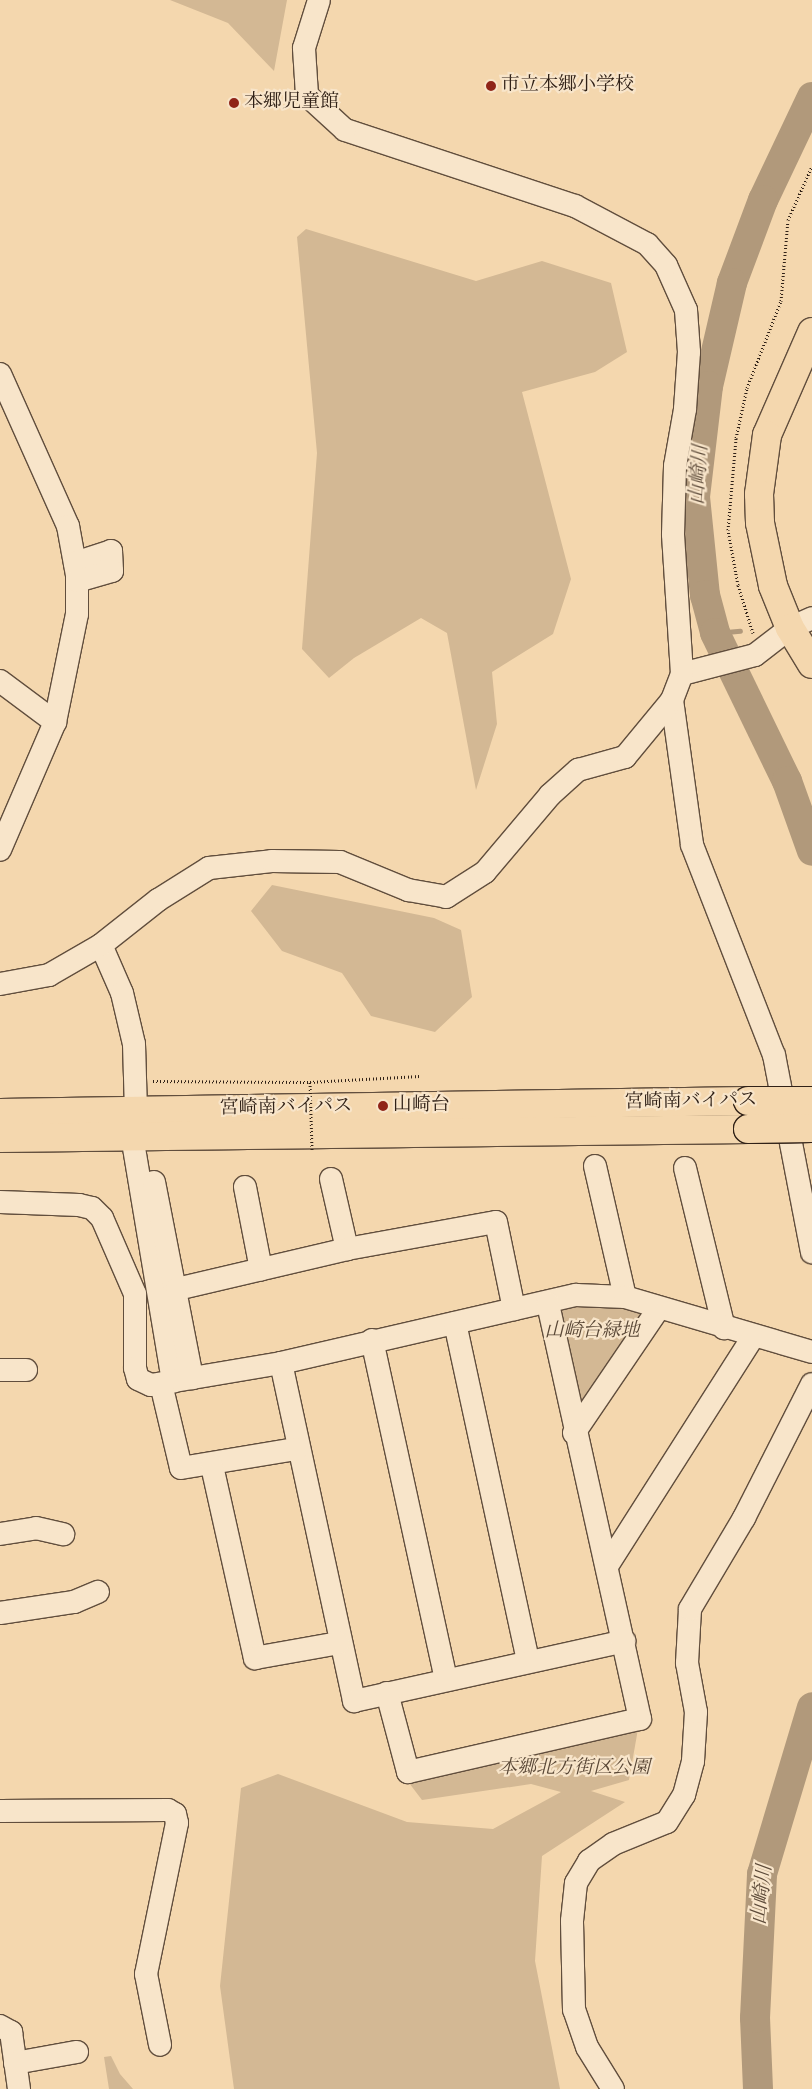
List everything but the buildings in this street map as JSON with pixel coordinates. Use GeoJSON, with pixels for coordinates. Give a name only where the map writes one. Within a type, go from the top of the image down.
{"type":"FeatureCollection","features":[{"type":"Feature","properties":{"kind":"main road"},"geometry":{"type":"LineString","coordinates":[[812,332],[767,435],[759,494],[765,555],[801,623],[812,664]]}},
{"type":"Feature","properties":{"kind":"main road","name":"宮崎南バイパス"},"geometry":{"type":"LineString","coordinates":[[0,1138],[34,1125],[136,1110],[812,1101]]}},
{"type":"Feature","properties":{"kind":"main road","name":"宮崎南バイパス"},"geometry":{"type":"LineString","coordinates":[[0,1113],[34,1125],[132,1136],[812,1128]]}},
{"type":"Feature","properties":{"kind":"street"},"geometry":{"type":"LineString","coordinates":[[0,984],[49,974],[101,945],[158,900],[209,868],[272,861],[340,862],[408,890],[446,897],[485,872],[550,795],[578,770],[625,757],[672,700],[682,674],[673,534],[675,466],[685,408],[689,352],[686,310],[666,265],[647,244],[575,206],[345,130],[307,95],[304,48],[319,0]]}},
{"type":"Feature","properties":{"kind":"street"},"geometry":{"type":"LineString","coordinates":[[0,374],[68,526],[76,572],[77,614],[55,722],[0,850]]}},
{"type":"Feature","properties":{"kind":"street"},"geometry":{"type":"LineString","coordinates":[[682,674],[708,669],[755,655],[801,623]]}},
{"type":"Feature","properties":{"kind":"street"},"geometry":{"type":"LineString","coordinates":[[0,681],[55,722]]}},
{"type":"Feature","properties":{"kind":"street"},"geometry":{"type":"LineString","coordinates":[[672,700],[692,845],[774,1056],[812,1252]]}},
{"type":"Feature","properties":{"kind":"street"},"geometry":{"type":"LineString","coordinates":[[101,945],[122,993],[134,1044],[136,1110]]}},
{"type":"Feature","properties":{"kind":"street"},"geometry":{"type":"LineString","coordinates":[[132,1136],[175,1382]]}},
{"type":"Feature","properties":{"kind":"street"},"geometry":{"type":"LineString","coordinates":[[595,1166],[625,1297]]}},
{"type":"Feature","properties":{"kind":"street"},"geometry":{"type":"LineString","coordinates":[[685,1168],[724,1328]]}},
{"type":"Feature","properties":{"kind":"street"},"geometry":{"type":"LineString","coordinates":[[330,1179],[347,1249]]}},
{"type":"Feature","properties":{"kind":"street"},"geometry":{"type":"LineString","coordinates":[[154,1182],[177,1289],[175,1382],[181,1468],[212,1466],[296,1449]]}},
{"type":"Feature","properties":{"kind":"street"},"geometry":{"type":"LineString","coordinates":[[245,1187],[261,1269]]}},
{"type":"Feature","properties":{"kind":"street"},"geometry":{"type":"LineString","coordinates":[[0,1202],[80,1205],[92,1208],[102,1218],[135,1294],[138,1378],[151,1385],[281,1363],[372,1340],[548,1303],[576,1295],[625,1297],[753,1337],[812,1352]]}},
{"type":"Feature","properties":{"kind":"street"},"geometry":{"type":"LineString","coordinates":[[177,1289],[347,1249],[496,1222],[514,1309]]}},
{"type":"Feature","properties":{"kind":"street"},"geometry":{"type":"LineString","coordinates":[[387,1693],[408,1772],[640,1719],[607,1566],[574,1433],[548,1303]]}},
{"type":"Feature","properties":{"kind":"street"},"geometry":{"type":"LineString","coordinates":[[574,1433],[659,1308]]}},
{"type":"Feature","properties":{"kind":"street"},"geometry":{"type":"LineString","coordinates":[[455,1323],[528,1661]]}},
{"type":"Feature","properties":{"kind":"street"},"geometry":{"type":"LineString","coordinates":[[607,1566],[753,1337]]}},
{"type":"Feature","properties":{"kind":"street"},"geometry":{"type":"LineString","coordinates":[[372,1340],[446,1679]]}},
{"type":"Feature","properties":{"kind":"street"},"geometry":{"type":"LineString","coordinates":[[281,1363],[296,1449],[354,1701],[446,1679],[624,1641]]}},
{"type":"Feature","properties":{"kind":"street"},"geometry":{"type":"LineString","coordinates":[[0,1370],[26,1370]]}},
{"type":"Feature","properties":{"kind":"street"},"geometry":{"type":"LineString","coordinates":[[613,2089],[587,2047],[574,2010],[572,1921],[576,1883],[589,1861],[613,1844],[667,1822],[684,1795],[693,1761],[696,1712],[687,1663],[690,1609],[744,1518],[812,1384]]}},
{"type":"Feature","properties":{"kind":"street"},"geometry":{"type":"LineString","coordinates":[[212,1466],[255,1658],[340,1643]]}},
{"type":"Feature","properties":{"kind":"street"},"geometry":{"type":"LineString","coordinates":[[0,1534],[36,1528],[63,1534]]}},
{"type":"Feature","properties":{"kind":"street"},"geometry":{"type":"LineString","coordinates":[[0,1613],[74,1602],[98,1592]]}},
{"type":"Feature","properties":{"kind":"street"},"geometry":{"type":"LineString","coordinates":[[0,1811],[168,1810],[175,1814],[177,1823],[146,1974],[160,2045]]}},
{"type":"Feature","properties":{"kind":"street"},"geometry":{"type":"LineString","coordinates":[[0,2026],[11,2032],[19,2089]]}},
{"type":"Feature","properties":{"kind":"street"},"geometry":{"type":"LineString","coordinates":[[16,2063],[77,2052]]}},
{"type":"Feature","properties":{"kind":"path"},"geometry":{"type":"LineString","coordinates":[[136,1081],[310,1082],[420,1076]]}},
{"type":"Feature","properties":{"kind":"path"},"geometry":{"type":"LineString","coordinates":[[310,1082],[312,1150]]}},
{"type":"Feature","properties":{"kind":"green space"},"geometry":{"type":"Polygon","coordinates":[[[170,0],[287,0],[274,71],[228,23],[170,0]]]}},
{"type":"Feature","properties":{"kind":"green space"},"geometry":{"type":"Polygon","coordinates":[[[306,229],[476,281],[542,261],[611,283],[627,352],[595,372],[522,392],[571,579],[553,634],[492,672],[497,724],[476,790],[447,633],[421,618],[354,658],[329,678],[302,649],[317,453],[297,237],[306,229]]]}},
{"type":"Feature","properties":{"kind":"green space"},"geometry":{"type":"Polygon","coordinates":[[[272,885],[434,918],[461,930],[472,997],[435,1032],[371,1016],[342,973],[282,951],[251,911],[272,885]]]}},
{"type":"Feature","properties":{"kind":"green space","name":"山崎台緑地"},"geometry":{"type":"Polygon","coordinates":[[[595,1299],[643,1313],[581,1407],[554,1314],[562,1302],[595,1299]]]}},
{"type":"Feature","properties":{"kind":"green space","name":"本郷北方街区公園"},"geometry":{"type":"Polygon","coordinates":[[[638,1729],[629,1780],[591,1791],[625,1802],[542,1856],[535,1961],[560,2089],[234,2089],[220,1986],[241,1788],[278,1774],[407,1822],[493,1829],[561,1792],[531,1784],[422,1800],[406,1779],[638,1729]]]}},
{"type":"Feature","properties":{"kind":"green space"},"geometry":{"type":"Polygon","coordinates":[[[111,2056],[120,2074],[133,2089],[109,2089],[104,2057],[111,2056]]]}},
{"type":"Feature","properties":{"kind":"waterway","name":"山崎川"},"geometry":{"type":"LineString","coordinates":[[812,97],[763,200],[732,283],[708,386],[695,497],[705,595],[715,633],[787,781],[812,851]]}},
{"type":"Feature","properties":{"kind":"waterway"},"geometry":{"type":"LineString","coordinates":[[715,633],[740,631]]}},
{"type":"Feature","properties":{"kind":"waterway","name":"山崎川"},"geometry":{"type":"LineString","coordinates":[[758,2089],[755,2018],[762,1874],[812,1707]]}},
{"type":"Feature","properties":{"kind":"place","name":"市立本郷小学校"},"geometry":{"type":"Point","coordinates":[491,86]}},
{"type":"Feature","properties":{"kind":"place","name":"本郷児童館"},"geometry":{"type":"Point","coordinates":[234,103]}},
{"type":"Feature","properties":{"kind":"place","name":"山崎台"},"geometry":{"type":"Point","coordinates":[383,1106]}}]}
